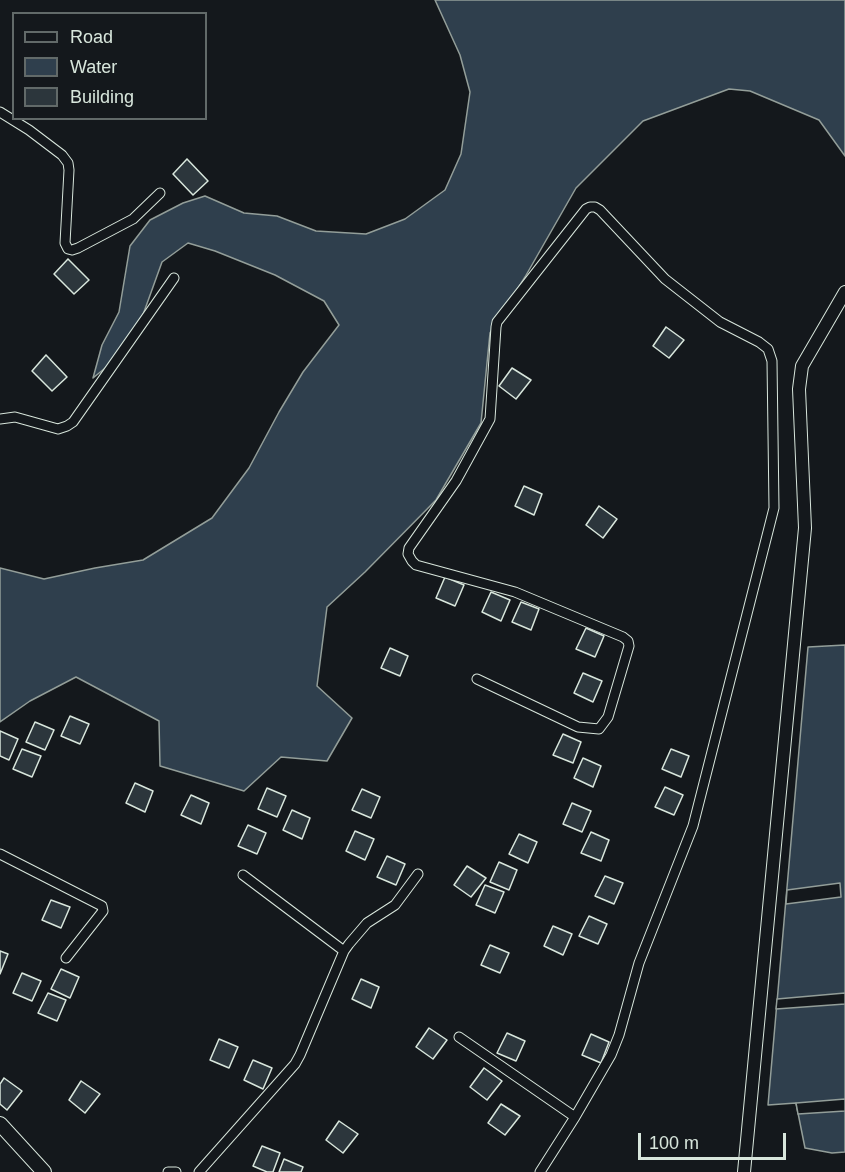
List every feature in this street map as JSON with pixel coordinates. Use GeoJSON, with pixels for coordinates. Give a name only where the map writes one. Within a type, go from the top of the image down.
{"type":"FeatureCollection","features":[{"type":"Feature","properties":{"kind":"main road"},"geometry":{"type":"LineString","coordinates":[[0,1124],[44,1172]]}},
{"type":"Feature","properties":{"kind":"street"},"geometry":{"type":"LineString","coordinates":[[13,120],[62,155],[68,163],[65,243],[68,249],[78,248],[133,219],[160,193]]}},
{"type":"Feature","properties":{"kind":"street"},"geometry":{"type":"LineString","coordinates":[[477,679],[578,727],[599,729],[608,717],[629,646],[623,637],[515,592],[416,565],[408,554],[409,548],[456,481],[490,419],[497,322],[586,209],[595,207],[665,279],[720,322],[768,349],[772,361],[774,508],[693,826],[639,963],[619,1035],[611,1055],[540,1172]]}},
{"type":"Feature","properties":{"kind":"street"},"geometry":{"type":"LineString","coordinates":[[0,419],[15,417],[58,429],[73,422],[174,278]]}},
{"type":"Feature","properties":{"kind":"street"},"geometry":{"type":"LineString","coordinates":[[744,1172],[805,528],[799,389],[802,366],[845,292]]}},
{"type":"Feature","properties":{"kind":"street"},"geometry":{"type":"LineString","coordinates":[[0,854],[101,904],[103,911],[66,958]]}},
{"type":"Feature","properties":{"kind":"street"},"geometry":{"type":"LineString","coordinates":[[199,1172],[295,1064],[344,951],[367,923],[395,905],[418,874]]}},
{"type":"Feature","properties":{"kind":"street"},"geometry":{"type":"LineString","coordinates":[[243,875],[344,951]]}},
{"type":"Feature","properties":{"kind":"street"},"geometry":{"type":"LineString","coordinates":[[459,1037],[575,1117]]}},
{"type":"Feature","properties":{"kind":"street"},"geometry":{"type":"LineString","coordinates":[[168,1172],[176,1172]]}},
{"type":"Feature","properties":{"kind":"water"},"geometry":{"type":"Polygon","coordinates":[[[435,0],[845,0],[845,156],[819,120],[750,91],[729,89],[643,121],[576,188],[490,333],[481,423],[436,500],[327,607],[317,686],[352,718],[327,761],[281,757],[244,791],[160,766],[159,721],[76,677],[30,701],[0,722],[0,568],[44,579],[143,560],[212,518],[249,468],[303,372],[339,325],[324,301],[275,275],[215,251],[188,243],[162,262],[140,323],[115,360],[93,378],[102,345],[119,312],[130,246],[150,220],[183,203],[205,196],[244,213],[277,216],[316,231],[366,234],[405,219],[445,190],[461,154],[470,92],[460,55],[435,0]]]}},
{"type":"Feature","properties":{"kind":"water"},"geometry":{"type":"Polygon","coordinates":[[[845,645],[845,1152],[832,1153],[805,1148],[796,1103],[768,1105],[808,647],[845,645]]]}},
{"type":"Feature","properties":{"kind":"pier"},"geometry":{"type":"Polygon","coordinates":[[[840,883],[841,897],[786,904],[787,890],[840,883]]]}},
{"type":"Feature","properties":{"kind":"pier"},"geometry":{"type":"Polygon","coordinates":[[[845,993],[845,1004],[776,1009],[777,999],[845,993]]]}},
{"type":"Feature","properties":{"kind":"pier"},"geometry":{"type":"Polygon","coordinates":[[[845,1099],[845,1111],[798,1114],[796,1103],[845,1099]]]}},
{"type":"Feature","properties":{"kind":"building"},"geometry":{"type":"Polygon","coordinates":[[[187,159],[208,181],[193,195],[173,174],[187,159]]]}},
{"type":"Feature","properties":{"kind":"building"},"geometry":{"type":"Polygon","coordinates":[[[68,259],[89,280],[74,294],[54,274],[68,259]]]}},
{"type":"Feature","properties":{"kind":"building"},"geometry":{"type":"Polygon","coordinates":[[[666,327],[684,340],[669,358],[653,346],[666,327]]]}},
{"type":"Feature","properties":{"kind":"building"},"geometry":{"type":"Polygon","coordinates":[[[46,355],[67,377],[52,391],[32,371],[46,355]]]}},
{"type":"Feature","properties":{"kind":"building"},"geometry":{"type":"Polygon","coordinates":[[[512,368],[531,380],[516,399],[499,386],[512,368]]]}},
{"type":"Feature","properties":{"kind":"building"},"geometry":{"type":"Polygon","coordinates":[[[524,486],[542,494],[534,515],[515,506],[524,486]]]}},
{"type":"Feature","properties":{"kind":"building"},"geometry":{"type":"Polygon","coordinates":[[[599,506],[617,519],[603,538],[586,525],[599,506]]]}},
{"type":"Feature","properties":{"kind":"building"},"geometry":{"type":"Polygon","coordinates":[[[445,577],[464,585],[455,606],[436,598],[445,577]]]}},
{"type":"Feature","properties":{"kind":"building"},"geometry":{"type":"Polygon","coordinates":[[[491,592],[510,600],[501,621],[482,612],[491,592]]]}},
{"type":"Feature","properties":{"kind":"building"},"geometry":{"type":"Polygon","coordinates":[[[521,602],[539,609],[531,630],[512,622],[521,602]]]}},
{"type":"Feature","properties":{"kind":"building"},"geometry":{"type":"Polygon","coordinates":[[[586,628],[604,636],[595,657],[576,649],[586,628]]]}},
{"type":"Feature","properties":{"kind":"building"},"geometry":{"type":"Polygon","coordinates":[[[390,648],[408,656],[400,676],[381,668],[390,648]]]}},
{"type":"Feature","properties":{"kind":"building"},"geometry":{"type":"Polygon","coordinates":[[[583,673],[602,681],[593,702],[574,693],[583,673]]]}},
{"type":"Feature","properties":{"kind":"building"},"geometry":{"type":"Polygon","coordinates":[[[70,716],[89,724],[80,744],[61,736],[70,716]]]}},
{"type":"Feature","properties":{"kind":"building"},"geometry":{"type":"Polygon","coordinates":[[[35,722],[54,730],[45,750],[26,742],[35,722]]]}},
{"type":"Feature","properties":{"kind":"building"},"geometry":{"type":"Polygon","coordinates":[[[0,731],[18,739],[9,760],[0,756],[0,731]]]}},
{"type":"Feature","properties":{"kind":"building"},"geometry":{"type":"Polygon","coordinates":[[[563,734],[581,742],[573,763],[553,755],[563,734]]]}},
{"type":"Feature","properties":{"kind":"building"},"geometry":{"type":"Polygon","coordinates":[[[22,749],[41,756],[32,777],[13,769],[22,749]]]}},
{"type":"Feature","properties":{"kind":"building"},"geometry":{"type":"Polygon","coordinates":[[[671,749],[689,756],[681,777],[662,769],[671,749]]]}},
{"type":"Feature","properties":{"kind":"building"},"geometry":{"type":"Polygon","coordinates":[[[583,758],[601,766],[593,787],[574,778],[583,758]]]}},
{"type":"Feature","properties":{"kind":"building"},"geometry":{"type":"Polygon","coordinates":[[[135,783],[153,791],[145,812],[126,803],[135,783]]]}},
{"type":"Feature","properties":{"kind":"building"},"geometry":{"type":"Polygon","coordinates":[[[665,787],[683,795],[674,815],[655,807],[665,787]]]}},
{"type":"Feature","properties":{"kind":"building"},"geometry":{"type":"Polygon","coordinates":[[[267,788],[286,796],[277,817],[258,809],[267,788]]]}},
{"type":"Feature","properties":{"kind":"building"},"geometry":{"type":"Polygon","coordinates":[[[362,789],[380,797],[371,818],[352,810],[362,789]]]}},
{"type":"Feature","properties":{"kind":"building"},"geometry":{"type":"Polygon","coordinates":[[[191,795],[209,803],[201,824],[181,815],[191,795]]]}},
{"type":"Feature","properties":{"kind":"building"},"geometry":{"type":"Polygon","coordinates":[[[572,803],[591,811],[582,832],[563,824],[572,803]]]}},
{"type":"Feature","properties":{"kind":"building"},"geometry":{"type":"Polygon","coordinates":[[[292,810],[310,818],[302,839],[283,830],[292,810]]]}},
{"type":"Feature","properties":{"kind":"building"},"geometry":{"type":"Polygon","coordinates":[[[248,825],[266,833],[257,854],[238,846],[248,825]]]}},
{"type":"Feature","properties":{"kind":"building"},"geometry":{"type":"Polygon","coordinates":[[[355,831],[374,839],[365,860],[346,851],[355,831]]]}},
{"type":"Feature","properties":{"kind":"building"},"geometry":{"type":"Polygon","coordinates":[[[591,832],[609,840],[601,861],[581,853],[591,832]]]}},
{"type":"Feature","properties":{"kind":"building"},"geometry":{"type":"Polygon","coordinates":[[[519,834],[537,842],[528,863],[509,854],[519,834]]]}},
{"type":"Feature","properties":{"kind":"building"},"geometry":{"type":"Polygon","coordinates":[[[387,856],[405,864],[396,885],[377,877],[387,856]]]}},
{"type":"Feature","properties":{"kind":"building"},"geometry":{"type":"Polygon","coordinates":[[[499,862],[517,870],[509,890],[490,882],[499,862]]]}},
{"type":"Feature","properties":{"kind":"building"},"geometry":{"type":"Polygon","coordinates":[[[467,866],[486,878],[471,897],[454,885],[467,866]]]}},
{"type":"Feature","properties":{"kind":"building"},"geometry":{"type":"Polygon","coordinates":[[[605,876],[623,883],[614,904],[595,896],[605,876]]]}},
{"type":"Feature","properties":{"kind":"building"},"geometry":{"type":"Polygon","coordinates":[[[485,885],[504,892],[495,913],[476,905],[485,885]]]}},
{"type":"Feature","properties":{"kind":"building"},"geometry":{"type":"Polygon","coordinates":[[[51,900],[70,907],[61,928],[42,920],[51,900]]]}},
{"type":"Feature","properties":{"kind":"building"},"geometry":{"type":"Polygon","coordinates":[[[589,916],[607,924],[598,944],[579,936],[589,916]]]}},
{"type":"Feature","properties":{"kind":"building"},"geometry":{"type":"Polygon","coordinates":[[[553,926],[572,934],[563,955],[544,946],[553,926]]]}},
{"type":"Feature","properties":{"kind":"building"},"geometry":{"type":"Polygon","coordinates":[[[490,945],[509,953],[500,973],[481,965],[490,945]]]}},
{"type":"Feature","properties":{"kind":"building"},"geometry":{"type":"Polygon","coordinates":[[[0,951],[8,954],[0,974],[0,951]]]}},
{"type":"Feature","properties":{"kind":"building"},"geometry":{"type":"Polygon","coordinates":[[[61,969],[79,977],[70,998],[51,989],[61,969]]]}},
{"type":"Feature","properties":{"kind":"building"},"geometry":{"type":"Polygon","coordinates":[[[22,973],[41,981],[32,1001],[13,993],[22,973]]]}},
{"type":"Feature","properties":{"kind":"building"},"geometry":{"type":"Polygon","coordinates":[[[361,979],[379,987],[371,1008],[352,999],[361,979]]]}},
{"type":"Feature","properties":{"kind":"building"},"geometry":{"type":"Polygon","coordinates":[[[48,993],[66,1000],[57,1021],[38,1013],[48,993]]]}},
{"type":"Feature","properties":{"kind":"building"},"geometry":{"type":"Polygon","coordinates":[[[429,1028],[447,1040],[433,1059],[416,1047],[429,1028]]]}},
{"type":"Feature","properties":{"kind":"building"},"geometry":{"type":"Polygon","coordinates":[[[507,1033],[525,1041],[516,1061],[497,1053],[507,1033]]]}},
{"type":"Feature","properties":{"kind":"building"},"geometry":{"type":"Polygon","coordinates":[[[591,1034],[609,1042],[601,1063],[582,1055],[591,1034]]]}},
{"type":"Feature","properties":{"kind":"building"},"geometry":{"type":"Polygon","coordinates":[[[219,1039],[238,1047],[229,1068],[210,1060],[219,1039]]]}},
{"type":"Feature","properties":{"kind":"building"},"geometry":{"type":"Polygon","coordinates":[[[253,1060],[272,1068],[263,1089],[244,1080],[253,1060]]]}},
{"type":"Feature","properties":{"kind":"building"},"geometry":{"type":"Polygon","coordinates":[[[484,1068],[502,1081],[487,1100],[470,1087],[484,1068]]]}},
{"type":"Feature","properties":{"kind":"building"},"geometry":{"type":"Polygon","coordinates":[[[4,1078],[22,1091],[7,1110],[0,1104],[0,1084],[4,1078]]]}},
{"type":"Feature","properties":{"kind":"building"},"geometry":{"type":"Polygon","coordinates":[[[81,1081],[100,1094],[85,1113],[69,1100],[81,1081]]]}},
{"type":"Feature","properties":{"kind":"building"},"geometry":{"type":"Polygon","coordinates":[[[501,1104],[520,1116],[505,1135],[488,1123],[501,1104]]]}},
{"type":"Feature","properties":{"kind":"building"},"geometry":{"type":"Polygon","coordinates":[[[339,1121],[358,1134],[343,1153],[326,1140],[339,1121]]]}},
{"type":"Feature","properties":{"kind":"building"},"geometry":{"type":"Polygon","coordinates":[[[262,1146],[280,1153],[273,1172],[253,1166],[262,1146]]]}},
{"type":"Feature","properties":{"kind":"building"},"geometry":{"type":"Polygon","coordinates":[[[284,1159],[303,1167],[301,1172],[279,1172],[284,1159]]]}}]}
